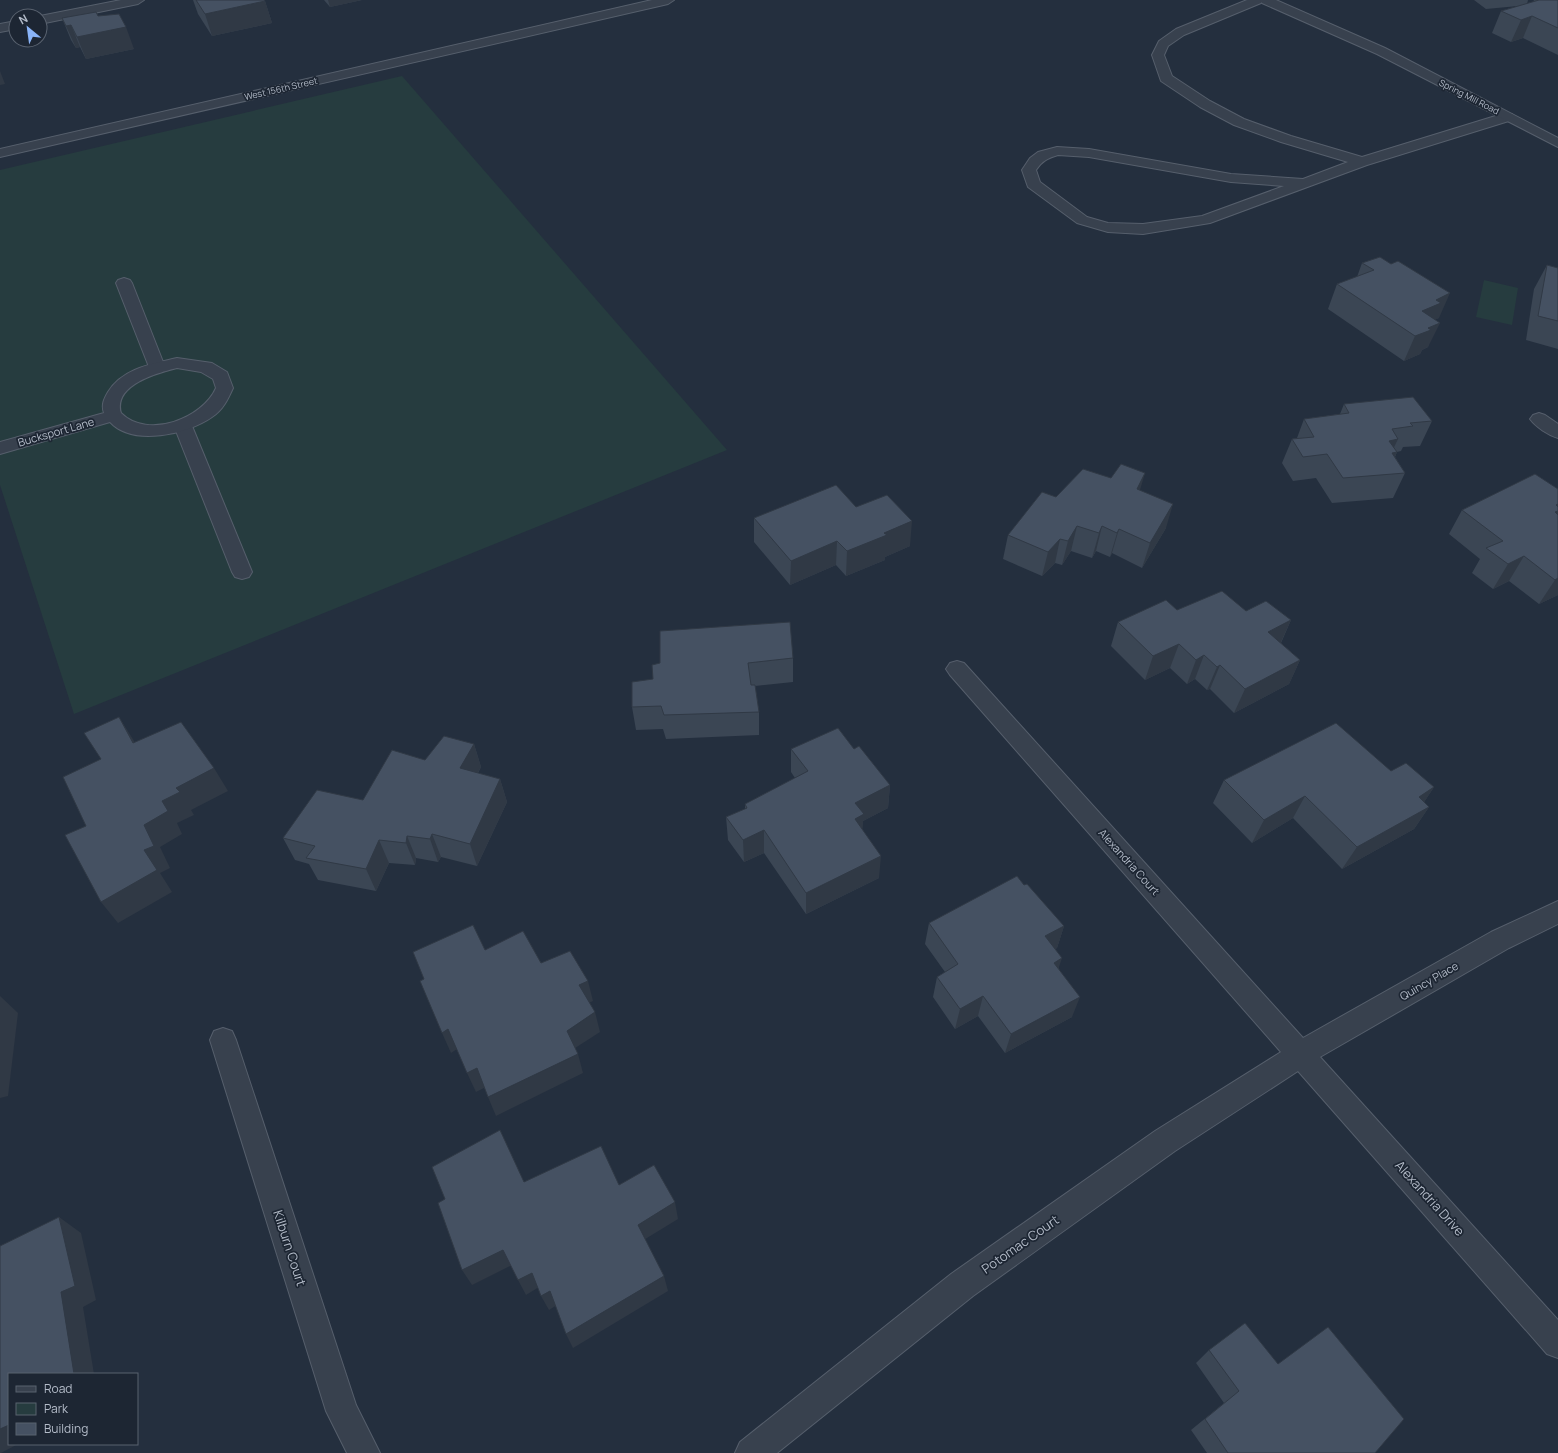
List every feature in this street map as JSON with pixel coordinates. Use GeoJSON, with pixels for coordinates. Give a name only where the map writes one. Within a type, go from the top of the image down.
{"type":"FeatureCollection","features":[{"type":"Feature","properties":{"kind":"street"},"geometry":{"type":"LineString","coordinates":[[48,18],[138,0]]}},
{"type":"Feature","properties":{"kind":"street","name":"West 156th Street"},"geometry":{"type":"LineString","coordinates":[[561,24],[649,0]]}},
{"type":"Feature","properties":{"kind":"street","name":"West 156th Street"},"geometry":{"type":"LineString","coordinates":[[0,153],[668,0]]}},
{"type":"Feature","properties":{"kind":"street"},"geometry":{"type":"LineString","coordinates":[[1256,0],[1180,32],[1164,44],[1158,55],[1166,78],[1204,104],[1239,122],[1286,140],[1362,162]]}},
{"type":"Feature","properties":{"kind":"street","name":"Spring Mill Road"},"geometry":{"type":"LineString","coordinates":[[1266,0],[1380,51],[1558,143]]}},
{"type":"Feature","properties":{"kind":"street","name":"Spring Mill Road"},"geometry":{"type":"LineString","coordinates":[[1295,0],[1380,51]]}},
{"type":"Feature","properties":{"kind":"street"},"geometry":{"type":"LineString","coordinates":[[1303,183],[1231,178],[1089,154],[1057,151],[1043,155],[1034,161],[1029,170],[1033,184],[1082,220],[1108,227],[1143,229],[1206,220],[1362,162],[1507,117]]}},
{"type":"Feature","properties":{"kind":"street"},"geometry":{"type":"LineString","coordinates":[[124,283],[158,367]]}},
{"type":"Feature","properties":{"kind":"street"},"geometry":{"type":"LineString","coordinates":[[176,363],[210,368],[220,375],[225,384],[223,396],[215,407],[201,417],[183,426],[148,431],[132,429],[120,423],[112,416],[110,405],[115,394],[125,383],[140,374],[158,367],[176,363]]}},
{"type":"Feature","properties":{"kind":"street","name":"Bucksport Lane"},"geometry":{"type":"LineString","coordinates":[[0,448],[112,416]]}},
{"type":"Feature","properties":{"kind":"street"},"geometry":{"type":"LineString","coordinates":[[1539,420],[1558,432]]}},
{"type":"Feature","properties":{"kind":"street"},"geometry":{"type":"LineString","coordinates":[[183,426],[242,572]]}},
{"type":"Feature","properties":{"kind":"street","name":"Alexandria Court"},"geometry":{"type":"LineString","coordinates":[[957,669],[1301,1054]]}},
{"type":"Feature","properties":{"kind":"street","name":"Quincy Place"},"geometry":{"type":"LineString","coordinates":[[1301,1054],[1500,940],[1558,912]]}},
{"type":"Feature","properties":{"kind":"street","name":"Kilburn Court"},"geometry":{"type":"LineString","coordinates":[[223,1040],[342,1411],[364,1453]]}},
{"type":"Feature","properties":{"kind":"street","name":"Alexandria Drive"},"geometry":{"type":"LineString","coordinates":[[1301,1054],[1558,1343]]}},
{"type":"Feature","properties":{"kind":"street","name":"Potomac Court"},"geometry":{"type":"LineString","coordinates":[[751,1453],[962,1285],[1165,1141],[1301,1054]]}},
{"type":"Feature","properties":{"kind":"green space"},"geometry":{"type":"Polygon","coordinates":[[[402,76],[727,450],[74,714],[0,485],[0,170],[402,76]]]}},
{"type":"Feature","properties":{"kind":"green space"},"geometry":{"type":"Polygon","coordinates":[[[1484,280],[1518,288],[1512,325],[1476,317],[1484,280]]]}},
{"type":"Feature","properties":{"kind":"building"},"geometry":{"type":"Polygon","coordinates":[[[196,0],[264,0],[265,1],[205,14],[196,0]]]}},
{"type":"Feature","properties":{"kind":"building"},"geometry":{"type":"Polygon","coordinates":[[[1539,0],[1558,0],[1558,28],[1532,16],[1521,20],[1501,11],[1539,0]]]}},
{"type":"Feature","properties":{"kind":"building"},"geometry":{"type":"Polygon","coordinates":[[[96,12],[98,16],[119,14],[126,27],[77,37],[71,25],[66,26],[62,18],[96,12]]]}},
{"type":"Feature","properties":{"kind":"building"},"geometry":{"type":"Polygon","coordinates":[[[1380,257],[1391,264],[1398,261],[1450,293],[1436,300],[1441,303],[1422,311],[1440,323],[1428,328],[1431,330],[1415,336],[1337,284],[1374,270],[1362,263],[1380,257]]]}},
{"type":"Feature","properties":{"kind":"building"},"geometry":{"type":"Polygon","coordinates":[[[1547,265],[1558,268],[1558,321],[1538,316],[1547,265]]]}},
{"type":"Feature","properties":{"kind":"building"},"geometry":{"type":"Polygon","coordinates":[[[1413,397],[1432,421],[1410,423],[1413,426],[1392,429],[1398,439],[1389,441],[1397,452],[1392,453],[1405,473],[1343,478],[1327,454],[1303,457],[1292,439],[1314,437],[1304,419],[1349,413],[1344,404],[1413,397]]]}},
{"type":"Feature","properties":{"kind":"building"},"geometry":{"type":"Polygon","coordinates":[[[1121,464],[1145,473],[1137,489],[1173,504],[1150,543],[1119,529],[1117,533],[1102,526],[1099,533],[1077,526],[1068,541],[1060,539],[1048,552],[1008,535],[1042,492],[1056,497],[1083,469],[1111,478],[1121,464]]]}},
{"type":"Feature","properties":{"kind":"building"},"geometry":{"type":"Polygon","coordinates":[[[1535,474],[1558,489],[1558,504],[1556,505],[1558,507],[1558,511],[1555,512],[1558,515],[1558,578],[1555,580],[1524,556],[1508,564],[1486,548],[1503,541],[1462,510],[1535,474]]]}},
{"type":"Feature","properties":{"kind":"building"},"geometry":{"type":"Polygon","coordinates":[[[836,485],[856,507],[887,495],[912,521],[884,533],[887,535],[847,551],[837,541],[791,561],[754,518],[836,485]]]}},
{"type":"Feature","properties":{"kind":"building"},"geometry":{"type":"Polygon","coordinates":[[[1222,591],[1246,611],[1266,601],[1291,620],[1268,632],[1300,660],[1245,689],[1220,665],[1217,667],[1204,655],[1196,660],[1179,644],[1153,656],[1118,622],[1166,600],[1177,610],[1222,591]]]}},
{"type":"Feature","properties":{"kind":"building"},"geometry":{"type":"Polygon","coordinates":[[[790,622],[793,658],[748,663],[751,685],[755,685],[759,712],[664,715],[661,706],[632,707],[632,682],[653,679],[652,665],[660,663],[660,631],[790,622]]]}},
{"type":"Feature","properties":{"kind":"building"},"geometry":{"type":"Polygon","coordinates":[[[119,717],[133,743],[181,722],[214,768],[176,788],[180,792],[162,801],[168,811],[144,825],[154,846],[144,850],[157,870],[101,902],[65,835],[86,826],[63,777],[101,759],[84,733],[119,717]]]}},
{"type":"Feature","properties":{"kind":"building"},"geometry":{"type":"Polygon","coordinates":[[[1336,723],[1391,771],[1406,763],[1434,787],[1419,797],[1429,807],[1357,847],[1305,796],[1264,820],[1224,780],[1336,723]]]}},
{"type":"Feature","properties":{"kind":"building"},"geometry":{"type":"Polygon","coordinates":[[[838,728],[854,749],[859,746],[890,785],[855,803],[864,814],[855,819],[881,856],[806,893],[764,830],[743,840],[726,817],[747,808],[745,804],[808,771],[791,749],[838,728]]]}},
{"type":"Feature","properties":{"kind":"building"},"geometry":{"type":"Polygon","coordinates":[[[444,736],[474,744],[460,768],[500,779],[470,844],[432,834],[430,839],[407,836],[406,843],[379,840],[366,869],[306,858],[315,846],[283,838],[317,790],[363,800],[392,750],[425,760],[444,736]]]}},
{"type":"Feature","properties":{"kind":"building"},"geometry":{"type":"Polygon","coordinates":[[[1017,876],[1024,885],[1027,884],[1064,926],[1045,936],[1062,958],[1054,963],[1080,997],[1011,1034],[983,996],[960,1009],[937,977],[958,964],[929,923],[1017,876]]]}},
{"type":"Feature","properties":{"kind":"building"},"geometry":{"type":"Polygon","coordinates":[[[473,925],[485,950],[523,931],[541,963],[570,951],[588,981],[579,985],[595,1012],[567,1031],[578,1054],[488,1097],[477,1068],[467,1073],[448,1029],[442,1033],[420,981],[424,979],[413,952],[473,925]]]}},
{"type":"Feature","properties":{"kind":"building"},"geometry":{"type":"Polygon","coordinates":[[[500,1130],[524,1182],[601,1146],[619,1185],[654,1165],[675,1202],[638,1225],[664,1276],[566,1334],[550,1291],[541,1296],[532,1273],[518,1280],[503,1250],[462,1270],[438,1203],[445,1199],[432,1167],[500,1130]]]}},
{"type":"Feature","properties":{"kind":"building"},"geometry":{"type":"Polygon","coordinates":[[[59,1217],[75,1286],[61,1292],[74,1373],[8,1373],[8,1425],[0,1429],[0,1246],[59,1217]]]}},
{"type":"Feature","properties":{"kind":"building"},"geometry":{"type":"Polygon","coordinates":[[[1245,1323],[1278,1364],[1328,1327],[1404,1419],[1375,1453],[1228,1453],[1205,1419],[1239,1391],[1209,1350],[1245,1323]]]}}]}
